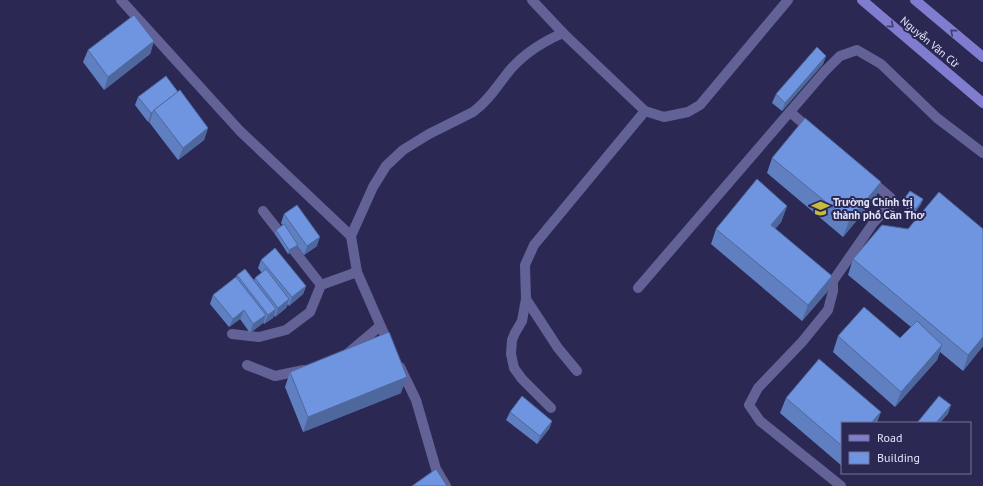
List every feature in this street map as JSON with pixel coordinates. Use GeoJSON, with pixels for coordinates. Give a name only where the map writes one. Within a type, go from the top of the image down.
{"type":"FeatureCollection","features":[{"type":"Feature","properties":{"kind":"main road","name":"Nguyễn Văn Cừ"},"geometry":{"type":"LineString","coordinates":[[862,0],[983,103]]}},
{"type":"Feature","properties":{"kind":"main road","name":"Nguyễn Văn Cừ"},"geometry":{"type":"LineString","coordinates":[[915,0],[983,57]]}},
{"type":"Feature","properties":{"kind":"street"},"geometry":{"type":"LineString","coordinates":[[121,0],[240,131],[351,236]]}},
{"type":"Feature","properties":{"kind":"street"},"geometry":{"type":"LineString","coordinates":[[532,0],[563,33],[645,111],[664,117],[688,112],[700,105],[788,0]]}},
{"type":"Feature","properties":{"kind":"street"},"geometry":{"type":"LineString","coordinates":[[446,486],[436,469],[416,400],[380,326],[357,272],[351,236],[374,187],[386,166],[392,160],[403,150],[429,134],[480,107],[523,55],[563,33]]}},
{"type":"Feature","properties":{"kind":"street"},"geometry":{"type":"LineString","coordinates":[[638,288],[825,71],[840,56],[858,50],[881,64],[937,118],[983,153]]}},
{"type":"Feature","properties":{"kind":"street"},"geometry":{"type":"LineString","coordinates":[[550,408],[522,379],[514,368],[511,354],[512,340],[514,333],[522,321],[526,299],[525,265],[534,245],[645,111]]}},
{"type":"Feature","properties":{"kind":"street"},"geometry":{"type":"LineString","coordinates":[[790,112],[820,137]]}},
{"type":"Feature","properties":{"kind":"street"},"geometry":{"type":"LineString","coordinates":[[841,486],[760,421],[749,405],[758,388],[802,342],[828,310],[833,291],[833,281],[874,222],[890,206],[891,198],[861,173]]}},
{"type":"Feature","properties":{"kind":"street"},"geometry":{"type":"LineString","coordinates":[[263,211],[321,285]]}},
{"type":"Feature","properties":{"kind":"street"},"geometry":{"type":"LineString","coordinates":[[232,334],[259,337],[286,330],[310,312],[321,285],[357,272]]}},
{"type":"Feature","properties":{"kind":"street"},"geometry":{"type":"LineString","coordinates":[[526,299],[558,348],[577,372]]}},
{"type":"Feature","properties":{"kind":"street"},"geometry":{"type":"LineString","coordinates":[[338,358],[344,356],[380,326]]}},
{"type":"Feature","properties":{"kind":"street"},"geometry":{"type":"LineString","coordinates":[[247,364],[275,376],[313,369]]}},
{"type":"Feature","properties":{"kind":"building"},"geometry":{"type":"Polygon","coordinates":[[[134,15],[154,41],[108,77],[88,50],[134,15]]]}},
{"type":"Feature","properties":{"kind":"building"},"geometry":{"type":"Polygon","coordinates":[[[817,47],[826,56],[785,103],[776,94],[817,47]]]}},
{"type":"Feature","properties":{"kind":"building"},"geometry":{"type":"Polygon","coordinates":[[[166,76],[178,92],[151,113],[138,97],[166,76]]]}},
{"type":"Feature","properties":{"kind":"building"},"geometry":{"type":"Polygon","coordinates":[[[180,90],[208,128],[183,148],[154,110],[180,90]]]}},
{"type":"Feature","properties":{"kind":"building"},"geometry":{"type":"Polygon","coordinates":[[[805,118],[881,182],[849,221],[772,158],[805,118]]]}},
{"type":"Feature","properties":{"kind":"building"},"geometry":{"type":"Polygon","coordinates":[[[757,179],[787,206],[771,225],[832,276],[808,305],[716,229],[757,179]]]}},
{"type":"Feature","properties":{"kind":"building"},"geometry":{"type":"Polygon","coordinates":[[[910,191],[923,199],[916,209],[903,200],[910,191]]]}},
{"type":"Feature","properties":{"kind":"building"},"geometry":{"type":"Polygon","coordinates":[[[939,192],[983,229],[983,337],[968,355],[853,259],[882,225],[908,229],[939,192]]]}},
{"type":"Feature","properties":{"kind":"building"},"geometry":{"type":"Polygon","coordinates":[[[297,205],[320,237],[307,246],[284,214],[297,205]]]}},
{"type":"Feature","properties":{"kind":"building"},"geometry":{"type":"Polygon","coordinates":[[[284,224],[298,245],[289,250],[276,230],[284,224]]]}},
{"type":"Feature","properties":{"kind":"building"},"geometry":{"type":"Polygon","coordinates":[[[275,248],[306,286],[292,297],[261,260],[275,248]]]}},
{"type":"Feature","properties":{"kind":"building"},"geometry":{"type":"Polygon","coordinates":[[[245,269],[276,309],[268,315],[237,275],[245,269]]]}},
{"type":"Feature","properties":{"kind":"building"},"geometry":{"type":"Polygon","coordinates":[[[266,269],[289,299],[278,308],[255,278],[266,269]]]}},
{"type":"Feature","properties":{"kind":"building"},"geometry":{"type":"Polygon","coordinates":[[[236,277],[266,315],[253,324],[244,310],[233,319],[213,295],[236,277]]]}},
{"type":"Feature","properties":{"kind":"building"},"geometry":{"type":"Polygon","coordinates":[[[864,307],[900,338],[917,321],[942,345],[901,392],[838,336],[864,307]]]}},
{"type":"Feature","properties":{"kind":"building"},"geometry":{"type":"Polygon","coordinates":[[[389,332],[407,377],[308,417],[290,372],[389,332]]]}},
{"type":"Feature","properties":{"kind":"building"},"geometry":{"type":"Polygon","coordinates":[[[819,359],[881,412],[872,422],[841,422],[841,445],[786,398],[819,359]]]}},
{"type":"Feature","properties":{"kind":"building"},"geometry":{"type":"Polygon","coordinates":[[[522,396],[552,421],[540,436],[510,412],[522,396]]]}},
{"type":"Feature","properties":{"kind":"building"},"geometry":{"type":"Polygon","coordinates":[[[939,396],[951,405],[937,422],[918,422],[939,396]]]}},
{"type":"Feature","properties":{"kind":"building"},"geometry":{"type":"Polygon","coordinates":[[[436,469],[447,486],[412,486],[436,469]]]}},
{"type":"Feature","properties":{"kind":"place","name":"Trường Chính trị thành phố Cần Thơ"},"geometry":{"type":"Point","coordinates":[820,208]}}]}
